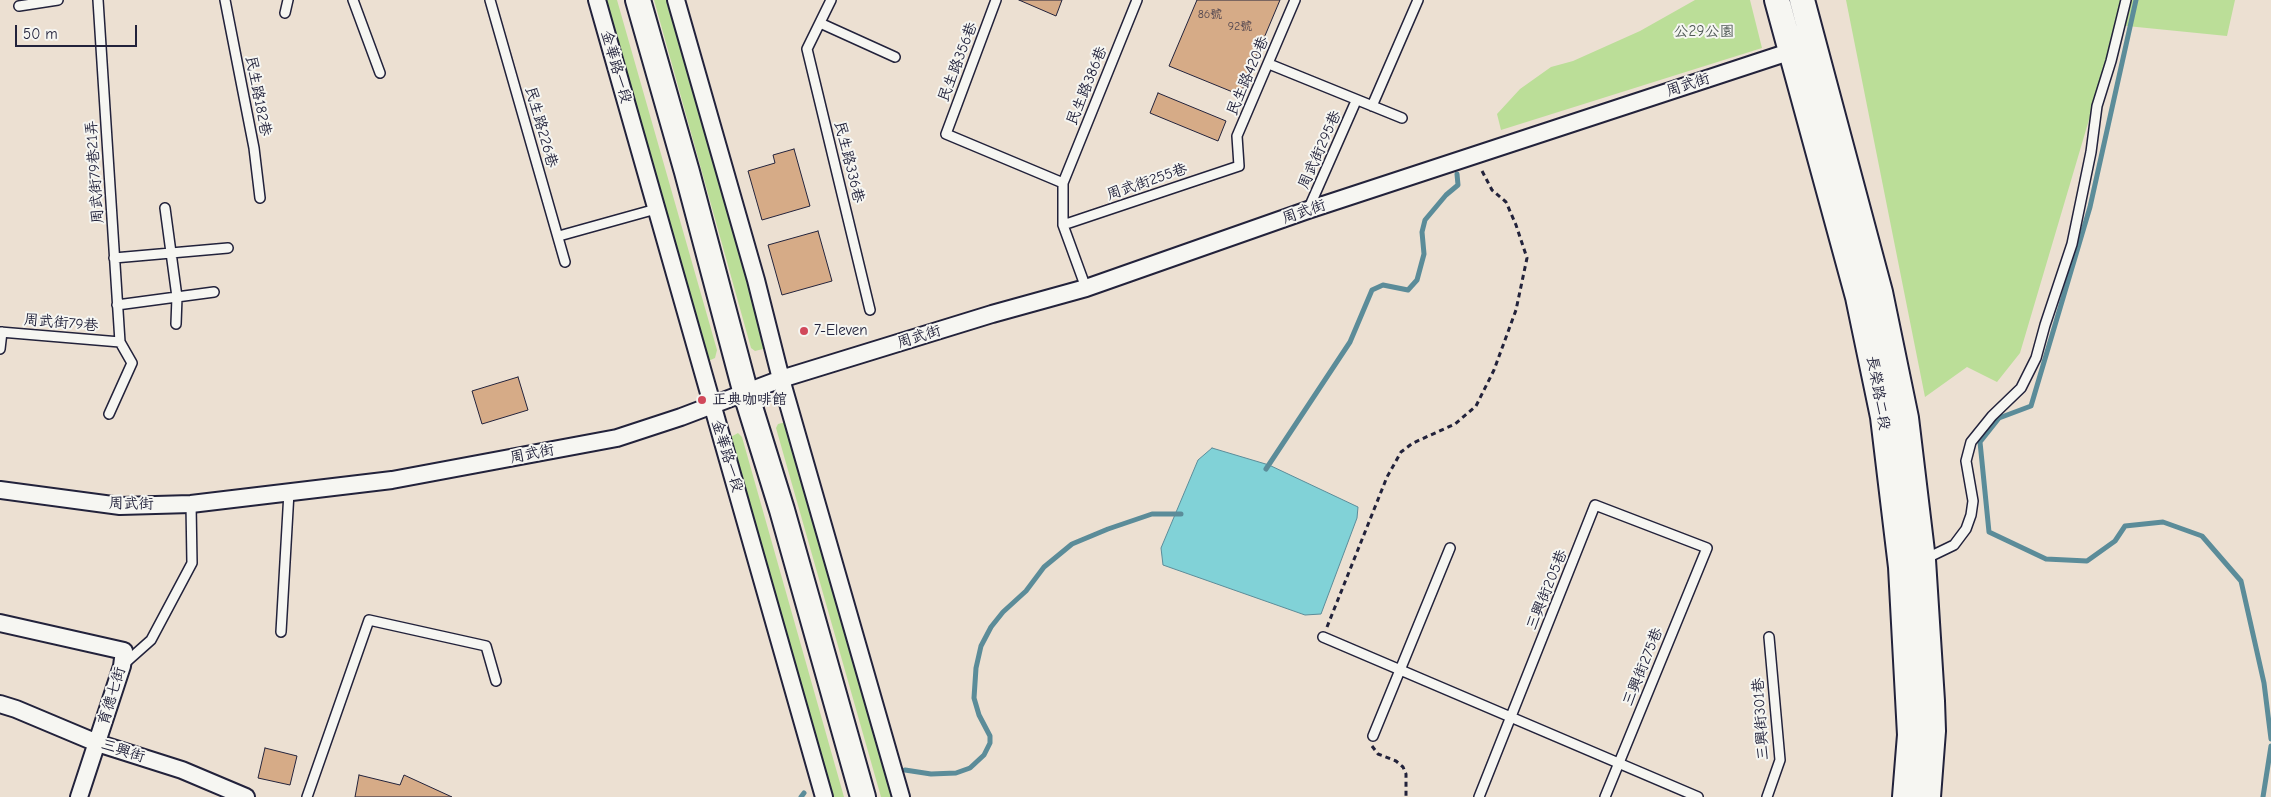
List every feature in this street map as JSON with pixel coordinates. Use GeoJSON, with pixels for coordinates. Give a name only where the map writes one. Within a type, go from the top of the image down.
{"type":"FeatureCollection","features":[{"type":"Feature","properties":{"kind":"main road"},"geometry":{"type":"LineString","coordinates":[[638,0],[687,172],[746,394],[782,510],[863,797]]}},
{"type":"Feature","properties":{"kind":"main road","name":"長榮路二段"},"geometry":{"type":"LineString","coordinates":[[1777,0],[1858,297],[1877,380],[1894,493],[1912,563],[1933,730],[1928,797]]}},
{"type":"Feature","properties":{"kind":"main road","name":"長榮路二段"},"geometry":{"type":"LineString","coordinates":[[1802,0],[1890,333],[1912,459],[1910,735],[1906,797]]}},
{"type":"Feature","properties":{"kind":"street","name":"金華路一段"},"geometry":{"type":"LineString","coordinates":[[597,0],[824,797]]}},
{"type":"Feature","properties":{"kind":"street"},"geometry":{"type":"LineString","coordinates":[[676,0],[756,280],[781,379],[901,797]]}},
{"type":"Feature","properties":{"kind":"street","name":"周武街"},"geometry":{"type":"LineString","coordinates":[[0,490],[120,506],[191,504],[392,480],[617,438],[681,417],[711,404],[746,394],[781,379],[983,317],[1086,288],[1308,210],[1814,44]]}},
{"type":"Feature","properties":{"kind":"street"},"geometry":{"type":"LineString","coordinates":[[0,623],[123,659]]}},
{"type":"Feature","properties":{"kind":"street","name":"育德七街"},"geometry":{"type":"LineString","coordinates":[[79,797],[98,743],[123,659]]}},
{"type":"Feature","properties":{"kind":"street","name":"三興街"},"geometry":{"type":"LineString","coordinates":[[0,704],[98,743],[182,770],[246,797]]}},
{"type":"Feature","properties":{"kind":"lane"},"geometry":{"type":"LineString","coordinates":[[19,6],[58,0]]}},
{"type":"Feature","properties":{"kind":"lane","name":"周武街79巷21弄"},"geometry":{"type":"LineString","coordinates":[[98,0],[120,342]]}},
{"type":"Feature","properties":{"kind":"lane","name":"民生路182巷"},"geometry":{"type":"LineString","coordinates":[[225,0],[254,148],[260,198]]}},
{"type":"Feature","properties":{"kind":"lane"},"geometry":{"type":"LineString","coordinates":[[284,13],[288,0]]}},
{"type":"Feature","properties":{"kind":"lane"},"geometry":{"type":"LineString","coordinates":[[353,0],[380,73]]}},
{"type":"Feature","properties":{"kind":"lane","name":"民生路226巷"},"geometry":{"type":"LineString","coordinates":[[490,0],[565,262]]}},
{"type":"Feature","properties":{"kind":"lane","name":"民生路336巷"},"geometry":{"type":"LineString","coordinates":[[831,0],[807,49],[870,310]]}},
{"type":"Feature","properties":{"kind":"lane","name":"民生路356巷"},"geometry":{"type":"LineString","coordinates":[[996,0],[946,134],[1063,183]]}},
{"type":"Feature","properties":{"kind":"lane","name":"民生路386巷"},"geometry":{"type":"LineString","coordinates":[[1063,183],[1137,0]]}},
{"type":"Feature","properties":{"kind":"lane","name":"民生路420巷"},"geometry":{"type":"LineString","coordinates":[[1239,166],[1237,136],[1295,0]]}},
{"type":"Feature","properties":{"kind":"lane"},"geometry":{"type":"LineString","coordinates":[[1372,106],[1418,0]]}},
{"type":"Feature","properties":{"kind":"lane"},"geometry":{"type":"LineString","coordinates":[[1912,563],[1954,545],[1966,529],[1972,515],[1973,501],[1966,461],[1970,442],[1992,416],[2021,388],[2036,358],[2072,244],[2091,152],[2097,106],[2112,61],[2126,0]]}},
{"type":"Feature","properties":{"kind":"lane"},"geometry":{"type":"LineString","coordinates":[[820,23],[895,57]]}},
{"type":"Feature","properties":{"kind":"lane"},"geometry":{"type":"LineString","coordinates":[[1269,64],[1356,101],[1402,118]]}},
{"type":"Feature","properties":{"kind":"lane","name":"周武街295巷"},"geometry":{"type":"LineString","coordinates":[[1308,210],[1356,101]]}},
{"type":"Feature","properties":{"kind":"lane","name":"周武街255巷"},"geometry":{"type":"LineString","coordinates":[[1063,225],[1239,166]]}},
{"type":"Feature","properties":{"kind":"lane"},"geometry":{"type":"LineString","coordinates":[[1063,183],[1063,225],[1086,288]]}},
{"type":"Feature","properties":{"kind":"lane"},"geometry":{"type":"LineString","coordinates":[[165,208],[177,297],[176,324]]}},
{"type":"Feature","properties":{"kind":"lane"},"geometry":{"type":"LineString","coordinates":[[559,236],[656,209]]}},
{"type":"Feature","properties":{"kind":"lane"},"geometry":{"type":"LineString","coordinates":[[114,258],[228,248]]}},
{"type":"Feature","properties":{"kind":"lane"},"geometry":{"type":"LineString","coordinates":[[117,305],[214,292]]}},
{"type":"Feature","properties":{"kind":"lane"},"geometry":{"type":"LineString","coordinates":[[0,348],[1,332]]}},
{"type":"Feature","properties":{"kind":"lane","name":"周武街79巷"},"geometry":{"type":"LineString","coordinates":[[1,332],[120,342]]}},
{"type":"Feature","properties":{"kind":"lane"},"geometry":{"type":"LineString","coordinates":[[109,414],[132,363],[120,342]]}},
{"type":"Feature","properties":{"kind":"lane"},"geometry":{"type":"LineString","coordinates":[[281,632],[289,492]]}},
{"type":"Feature","properties":{"kind":"lane"},"geometry":{"type":"LineString","coordinates":[[123,659],[151,640],[192,563],[191,504]]}},
{"type":"Feature","properties":{"kind":"lane","name":"三興街205巷"},"geometry":{"type":"LineString","coordinates":[[1479,797],[1596,505],[1707,548]]}},
{"type":"Feature","properties":{"kind":"lane"},"geometry":{"type":"LineString","coordinates":[[1373,736],[1450,548]]}},
{"type":"Feature","properties":{"kind":"lane","name":"三興街275巷"},"geometry":{"type":"LineString","coordinates":[[1606,797],[1707,548]]}},
{"type":"Feature","properties":{"kind":"lane"},"geometry":{"type":"LineString","coordinates":[[307,797],[369,620],[486,646],[496,681]]}},
{"type":"Feature","properties":{"kind":"lane"},"geometry":{"type":"LineString","coordinates":[[1323,637],[1512,716],[1698,797]]}},
{"type":"Feature","properties":{"kind":"lane","name":"三興街301巷"},"geometry":{"type":"LineString","coordinates":[[1767,797],[1780,760],[1769,637]]}},
{"type":"Feature","properties":{"kind":"path"},"geometry":{"type":"LineString","coordinates":[[1323,637],[1387,477],[1401,452],[1413,443],[1455,424],[1476,406],[1494,370],[1516,310],[1527,258],[1506,202],[1492,190],[1473,156]]}},
{"type":"Feature","properties":{"kind":"path"},"geometry":{"type":"LineString","coordinates":[[1373,736],[1373,750],[1396,761],[1403,767],[1406,774],[1406,797]]}},
{"type":"Feature","properties":{"kind":"green space"},"geometry":{"type":"Polygon","coordinates":[[[600,0],[617,0],[717,350],[715,358],[706,362],[600,0]]]}},
{"type":"Feature","properties":{"kind":"green space"},"geometry":{"type":"Polygon","coordinates":[[[654,0],[669,0],[766,343],[763,349],[755,351],[751,348],[654,0]]]}},
{"type":"Feature","properties":{"kind":"green space","name":"公29公園"},"geometry":{"type":"Polygon","coordinates":[[[1695,0],[1750,0],[1762,48],[1501,130],[1497,114],[1520,89],[1551,67],[1573,61],[1640,31],[1695,0]]]}},
{"type":"Feature","properties":{"kind":"green space"},"geometry":{"type":"Polygon","coordinates":[[[1846,0],[2235,0],[2227,36],[2117,25],[2020,353],[1997,382],[1967,367],[1925,397],[1846,0]]]}},
{"type":"Feature","properties":{"kind":"green space"},"geometry":{"type":"Polygon","coordinates":[[[786,422],[895,797],[881,797],[776,428],[778,424],[786,422]]]}},
{"type":"Feature","properties":{"kind":"green space"},"geometry":{"type":"Polygon","coordinates":[[[738,433],[742,437],[844,797],[831,797],[729,438],[738,433]]]}},
{"type":"Feature","properties":{"kind":"water"},"geometry":{"type":"Polygon","coordinates":[[[1212,448],[1269,465],[1358,507],[1357,518],[1321,614],[1305,615],[1163,565],[1161,548],[1198,460],[1212,448]]]}},
{"type":"Feature","properties":{"kind":"building"},"geometry":{"type":"Polygon","coordinates":[[[1019,0],[1062,0],[1056,16],[1019,0]]]}},
{"type":"Feature","properties":{"kind":"building"},"geometry":{"type":"Polygon","coordinates":[[[1197,0],[1280,0],[1240,95],[1169,66],[1197,0]]]}},
{"type":"Feature","properties":{"kind":"building"},"geometry":{"type":"Polygon","coordinates":[[[1158,93],[1226,121],[1218,141],[1150,113],[1158,93]]]}},
{"type":"Feature","properties":{"kind":"building"},"geometry":{"type":"Polygon","coordinates":[[[794,149],[810,206],[762,220],[748,171],[775,163],[773,155],[794,149]]]}},
{"type":"Feature","properties":{"kind":"building"},"geometry":{"type":"Polygon","coordinates":[[[818,231],[832,281],[782,295],[768,245],[818,231]]]}},
{"type":"Feature","properties":{"kind":"building"},"geometry":{"type":"Polygon","coordinates":[[[518,377],[528,410],[482,424],[472,391],[518,377]]]}},
{"type":"Feature","properties":{"kind":"building"},"geometry":{"type":"Polygon","coordinates":[[[265,748],[297,756],[290,785],[258,778],[265,748]]]}},
{"type":"Feature","properties":{"kind":"building"},"geometry":{"type":"Polygon","coordinates":[[[359,775],[400,785],[404,775],[452,797],[355,797],[359,775]]]}},
{"type":"Feature","properties":{"kind":"waterway"},"geometry":{"type":"LineString","coordinates":[[2136,0],[2090,207],[2031,406],[1999,418],[1980,442],[1989,532],[2046,559],[2087,561],[2115,541],[2125,526],[2163,522],[2202,536],[2241,581],[2264,683],[2271,739]]}},
{"type":"Feature","properties":{"kind":"waterway"},"geometry":{"type":"LineString","coordinates":[[1266,469],[1350,342],[1372,290],[1383,285],[1408,290],[1417,280],[1424,254],[1422,232],[1425,220],[1446,195],[1458,185],[1457,174]]}},
{"type":"Feature","properties":{"kind":"waterway"},"geometry":{"type":"LineString","coordinates":[[905,770],[931,774],[956,773],[970,768],[984,755],[990,743],[990,736],[979,715],[974,698],[976,668],[981,646],[991,627],[1003,612],[1026,591],[1044,567],[1072,544],[1108,529],[1152,514],[1181,514]]}},
{"type":"Feature","properties":{"kind":"waterway"},"geometry":{"type":"LineString","coordinates":[[2263,797],[2271,746]]}},
{"type":"Feature","properties":{"kind":"waterway"},"geometry":{"type":"LineString","coordinates":[[801,797],[804,793]]}},
{"type":"Feature","properties":{"kind":"place","name":"7-Eleven"},"geometry":{"type":"Point","coordinates":[804,331]}},
{"type":"Feature","properties":{"kind":"place","name":"正典咖啡館"},"geometry":{"type":"Point","coordinates":[702,400]}}]}
